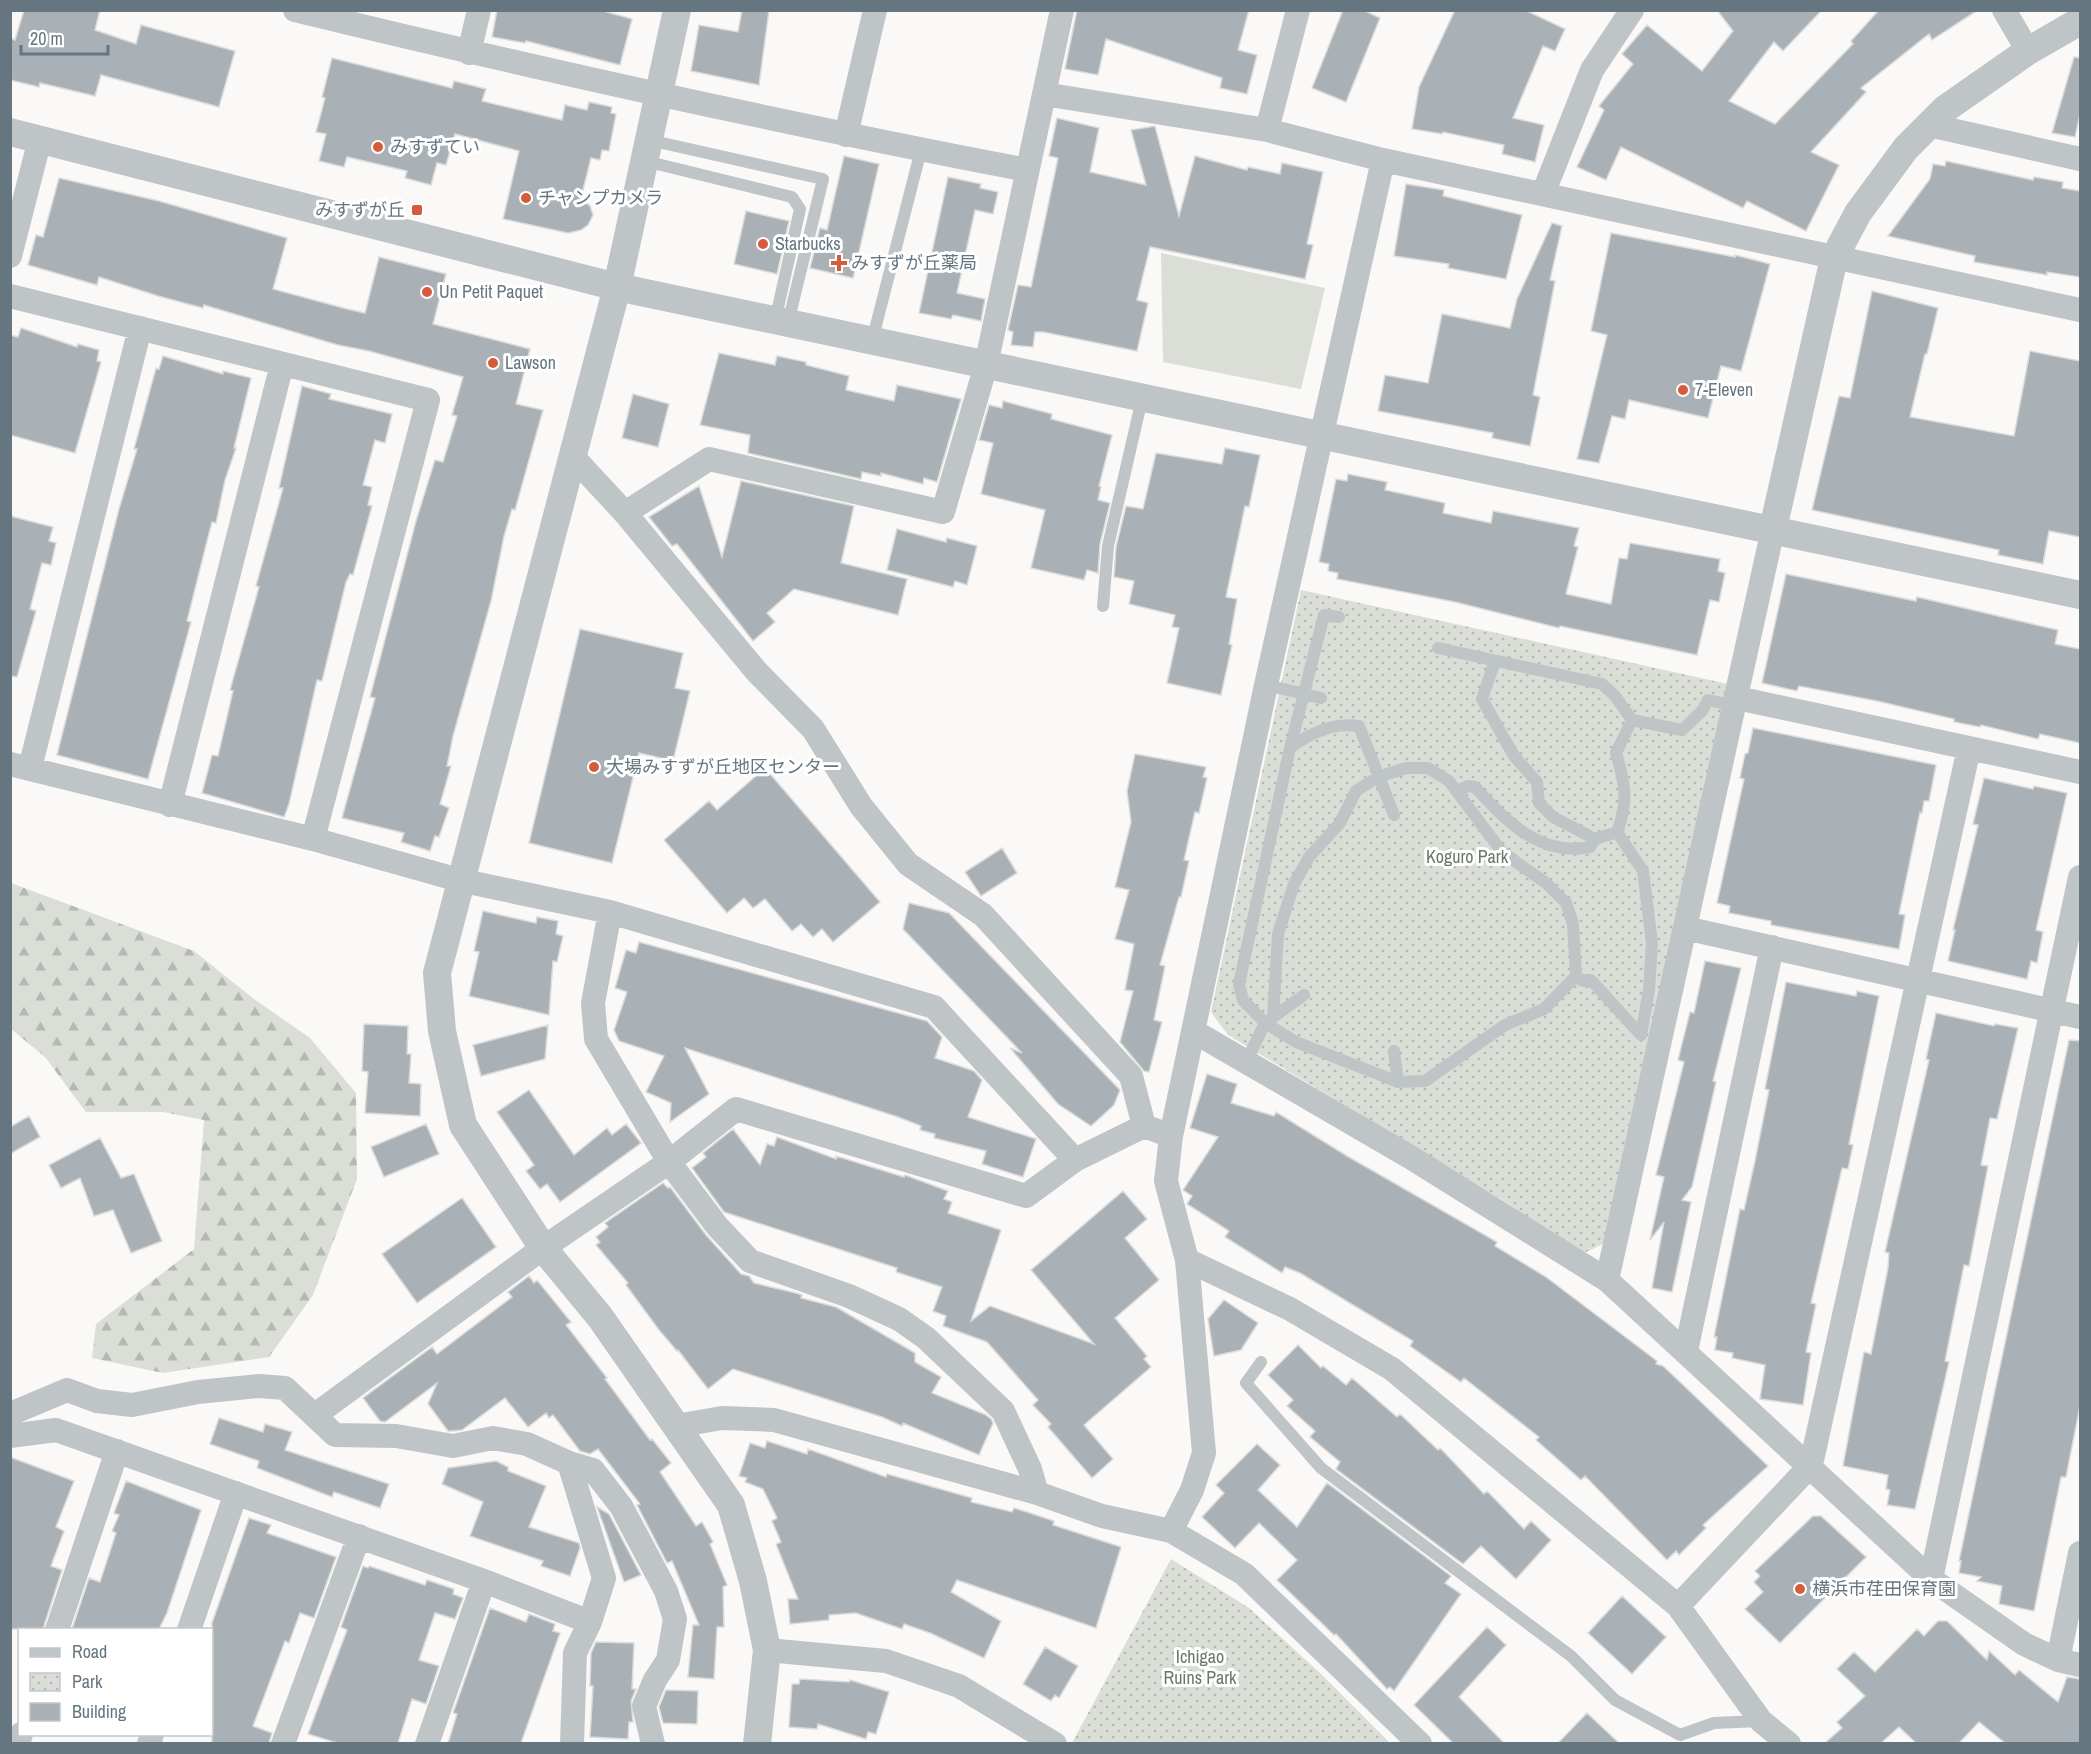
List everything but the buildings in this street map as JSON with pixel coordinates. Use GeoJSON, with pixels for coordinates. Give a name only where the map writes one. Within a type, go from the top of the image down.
{"type":"FeatureCollection","features":[{"type":"Feature","properties":{"kind":"street"},"geometry":{"type":"LineString","coordinates":[[295,10],[469,53],[659,95],[846,135],[1027,170]]}},
{"type":"Feature","properties":{"kind":"street"},"geometry":{"type":"LineString","coordinates":[[469,53],[479,10]]}},
{"type":"Feature","properties":{"kind":"street"},"geometry":{"type":"LineString","coordinates":[[677,10],[617,287],[459,880],[437,973],[442,1031],[463,1125],[543,1248],[600,1317],[731,1505],[753,1581],[767,1650],[757,1743]]}},
{"type":"Feature","properties":{"kind":"street"},"geometry":{"type":"LineString","coordinates":[[846,135],[875,10]]}},
{"type":"Feature","properties":{"kind":"street"},"geometry":{"type":"LineString","coordinates":[[625,513],[709,459],[943,512],[986,365],[1062,10]]}},
{"type":"Feature","properties":{"kind":"street"},"geometry":{"type":"LineString","coordinates":[[1268,130],[1298,10]]}},
{"type":"Feature","properties":{"kind":"street"},"geometry":{"type":"LineString","coordinates":[[1543,194],[1592,70],[1632,10]]}},
{"type":"Feature","properties":{"kind":"street"},"geometry":{"type":"LineString","coordinates":[[2004,10],[2028,51]]}},
{"type":"Feature","properties":{"kind":"street"},"geometry":{"type":"LineString","coordinates":[[1607,1280],[1834,258],[1858,213],[1906,148],[1945,109],[2028,51],[2080,21]]}},
{"type":"Feature","properties":{"kind":"street"},"geometry":{"type":"LineString","coordinates":[[1044,94],[1268,130],[1383,160],[2080,310]]}},
{"type":"Feature","properties":{"kind":"street"},"geometry":{"type":"LineString","coordinates":[[1929,125],[2080,159]]}},
{"type":"Feature","properties":{"kind":"street"},"geometry":{"type":"LineString","coordinates":[[10,132],[617,287],[2080,595]]}},
{"type":"Feature","properties":{"kind":"street"},"geometry":{"type":"LineString","coordinates":[[10,256],[40,139]]}},
{"type":"Feature","properties":{"kind":"street"},"geometry":{"type":"LineString","coordinates":[[1171,1531],[1192,1490],[1204,1453],[1187,1260],[1166,1181],[1171,1136],[1266,685],[1383,160]]}},
{"type":"Feature","properties":{"kind":"street"},"geometry":{"type":"LineString","coordinates":[[10,296],[428,400],[313,839]]}},
{"type":"Feature","properties":{"kind":"street"},"geometry":{"type":"LineString","coordinates":[[140,328],[20,766],[313,839],[459,880],[610,912],[934,1006],[1075,1160]]}},
{"type":"Feature","properties":{"kind":"street"},"geometry":{"type":"LineString","coordinates":[[170,805],[282,364]]}},
{"type":"Feature","properties":{"kind":"street"},"geometry":{"type":"LineString","coordinates":[[573,457],[625,513],[757,672],[813,729],[861,806],[908,864],[983,915],[1131,1076],[1144,1126]]}},
{"type":"Feature","properties":{"kind":"street"},"geometry":{"type":"LineString","coordinates":[[1736,702],[2080,772]]}},
{"type":"Feature","properties":{"kind":"street"},"geometry":{"type":"LineString","coordinates":[[1678,1606],[1811,1465],[1969,748]]}},
{"type":"Feature","properties":{"kind":"street"},"geometry":{"type":"LineString","coordinates":[[1931,1579],[2080,877]]}},
{"type":"Feature","properties":{"kind":"street"},"geometry":{"type":"LineString","coordinates":[[610,912],[593,1003],[597,1040],[669,1162],[717,1226],[750,1261],[849,1296],[899,1318],[926,1338],[1003,1411],[1030,1469],[1037,1493]]}},
{"type":"Feature","properties":{"kind":"street"},"geometry":{"type":"LineString","coordinates":[[1685,928],[2080,1017]]}},
{"type":"Feature","properties":{"kind":"street"},"geometry":{"type":"LineString","coordinates":[[1686,1351],[1772,947]]}},
{"type":"Feature","properties":{"kind":"street"},"geometry":{"type":"LineString","coordinates":[[1193,1031],[1410,1157],[1607,1280],[1811,1465],[1931,1579],[2024,1644],[2069,1663],[2080,1553]]}},
{"type":"Feature","properties":{"kind":"street"},"geometry":{"type":"LineString","coordinates":[[315,1414],[543,1248],[669,1162],[736,1109],[1026,1196],[1075,1160],[1144,1126],[1171,1136]]}},
{"type":"Feature","properties":{"kind":"street"},"geometry":{"type":"LineString","coordinates":[[1187,1260],[1290,1309],[1392,1369],[1678,1606],[1761,1721],[1789,1743]]}},
{"type":"Feature","properties":{"kind":"street"},"geometry":{"type":"LineString","coordinates":[[10,1414],[67,1390],[97,1401],[132,1405],[198,1392],[259,1386],[285,1388],[315,1414],[334,1436],[396,1436],[453,1446],[493,1438],[528,1444],[569,1463],[593,1470],[621,1506],[666,1592],[675,1619],[668,1659],[655,1680],[644,1706],[653,1743]]}},
{"type":"Feature","properties":{"kind":"street"},"geometry":{"type":"LineString","coordinates":[[676,1426],[722,1418],[774,1420],[1037,1493],[1102,1516],[1171,1531],[1244,1574],[1420,1743]]}},
{"type":"Feature","properties":{"kind":"street"},"geometry":{"type":"LineString","coordinates":[[10,1436],[56,1430],[359,1536],[590,1622]]}},
{"type":"Feature","properties":{"kind":"street"},"geometry":{"type":"LineString","coordinates":[[57,1628],[117,1451]]}},
{"type":"Feature","properties":{"kind":"street"},"geometry":{"type":"LineString","coordinates":[[569,1463],[604,1578],[590,1622],[575,1653],[572,1743]]}},
{"type":"Feature","properties":{"kind":"street"},"geometry":{"type":"LineString","coordinates":[[189,1628],[236,1493]]}},
{"type":"Feature","properties":{"kind":"street"},"geometry":{"type":"LineString","coordinates":[[283,1743],[359,1536]]}},
{"type":"Feature","properties":{"kind":"street"},"geometry":{"type":"LineString","coordinates":[[427,1743],[484,1581]]}},
{"type":"Feature","properties":{"kind":"street"},"geometry":{"type":"LineString","coordinates":[[767,1650],[886,1661],[959,1686],[1055,1743]]}},
{"type":"Feature","properties":{"kind":"lane"},"geometry":{"type":"LineString","coordinates":[[872,341],[921,150]]}},
{"type":"Feature","properties":{"kind":"lane"},"geometry":{"type":"LineString","coordinates":[[647,151],[823,179],[781,322]]}},
{"type":"Feature","properties":{"kind":"lane"},"geometry":{"type":"LineString","coordinates":[[647,151],[792,197],[800,209],[781,322]]}},
{"type":"Feature","properties":{"kind":"lane"},"geometry":{"type":"LineString","coordinates":[[1102,606],[1108,546],[1142,399]]}},
{"type":"Feature","properties":{"kind":"lane"},"geometry":{"type":"LineString","coordinates":[[1246,1062],[1269,1020],[1278,934],[1294,884],[1309,857],[1340,823],[1356,791],[1378,777],[1406,768],[1428,768],[1449,781],[1502,852],[1546,883],[1566,903],[1573,924],[1576,976],[1544,1009],[1505,1025],[1425,1081],[1398,1082],[1296,1042],[1269,1020],[1243,1000],[1239,984],[1290,748],[1324,615],[1339,617]]}},
{"type":"Feature","properties":{"kind":"lane"},"geometry":{"type":"LineString","coordinates":[[1438,648],[1602,684],[1615,696],[1632,720],[1682,730],[1702,711],[1708,700],[1736,702]]}},
{"type":"Feature","properties":{"kind":"lane"},"geometry":{"type":"LineString","coordinates":[[1495,661],[1482,699],[1497,730],[1514,756],[1537,782],[1539,803],[1553,817],[1595,839]]}},
{"type":"Feature","properties":{"kind":"lane"},"geometry":{"type":"LineString","coordinates":[[1266,685],[1321,698]]}},
{"type":"Feature","properties":{"kind":"lane"},"geometry":{"type":"LineString","coordinates":[[1456,791],[1468,786],[1475,787],[1510,825],[1531,838],[1575,849],[1590,847],[1595,839],[1617,832],[1626,811],[1624,781],[1616,753],[1632,720]]}},
{"type":"Feature","properties":{"kind":"lane"},"geometry":{"type":"LineString","coordinates":[[1290,748],[1320,731],[1345,724],[1359,726],[1394,815]]}},
{"type":"Feature","properties":{"kind":"lane"},"geometry":{"type":"LineString","coordinates":[[1576,976],[1583,981],[1591,980],[1641,1035],[1649,990],[1652,943],[1643,871],[1617,832]]}},
{"type":"Feature","properties":{"kind":"lane"},"geometry":{"type":"LineString","coordinates":[[1269,1020],[1304,995]]}},
{"type":"Feature","properties":{"kind":"lane"},"geometry":{"type":"LineString","coordinates":[[1394,1051],[1398,1082]]}},
{"type":"Feature","properties":{"kind":"lane"},"geometry":{"type":"LineString","coordinates":[[1261,1362],[1246,1383],[1321,1468],[1571,1656],[1615,1700],[1680,1735],[1714,1723],[1761,1721]]}},
{"type":"Feature","properties":{"kind":"green space"},"geometry":{"type":"Polygon","coordinates":[[[1161,253],[1325,288],[1301,389],[1163,362],[1161,253]]]}},
{"type":"Feature","properties":{"kind":"green space","name":"Koguro Park"},"geometry":{"type":"Polygon","coordinates":[[[1301,590],[1728,684],[1605,1243],[1582,1254],[1506,1202],[1228,1035],[1211,1012],[1301,590]]]}},
{"type":"Feature","properties":{"kind":"green space"},"geometry":{"type":"Polygon","coordinates":[[[11,883],[194,951],[254,999],[310,1038],[356,1093],[357,1179],[313,1295],[269,1357],[163,1373],[92,1358],[96,1324],[194,1249],[204,1120],[163,1112],[86,1112],[45,1057],[11,1029],[11,883]]]}},
{"type":"Feature","properties":{"kind":"green space","name":"Ichigao Ruins Park"},"geometry":{"type":"Polygon","coordinates":[[[1171,1559],[1249,1608],[1320,1673],[1390,1743],[1072,1743],[1171,1559]]]}},
{"type":"Feature","properties":{"kind":"place","name":"みすずてい"},"geometry":{"type":"Point","coordinates":[378,147]}},
{"type":"Feature","properties":{"kind":"place","name":"チャンプカメラ"},"geometry":{"type":"Point","coordinates":[526,198]}},
{"type":"Feature","properties":{"kind":"place","name":"みすずが丘"},"geometry":{"type":"Point","coordinates":[417,210]}},
{"type":"Feature","properties":{"kind":"place","name":"Starbucks"},"geometry":{"type":"Point","coordinates":[763,244]}},
{"type":"Feature","properties":{"kind":"place","name":"みすずが丘薬局"},"geometry":{"type":"Point","coordinates":[839,263]}},
{"type":"Feature","properties":{"kind":"place","name":"Un Petit Paquet"},"geometry":{"type":"Point","coordinates":[427,292]}},
{"type":"Feature","properties":{"kind":"place","name":"Lawson"},"geometry":{"type":"Point","coordinates":[493,363]}},
{"type":"Feature","properties":{"kind":"place","name":"7-Eleven"},"geometry":{"type":"Point","coordinates":[1683,390]}},
{"type":"Feature","properties":{"kind":"place","name":"大場みすずが丘地区センター"},"geometry":{"type":"Point","coordinates":[594,767]}},
{"type":"Feature","properties":{"kind":"place","name":"横浜市荏田保育園"},"geometry":{"type":"Point","coordinates":[1800,1589]}}]}
